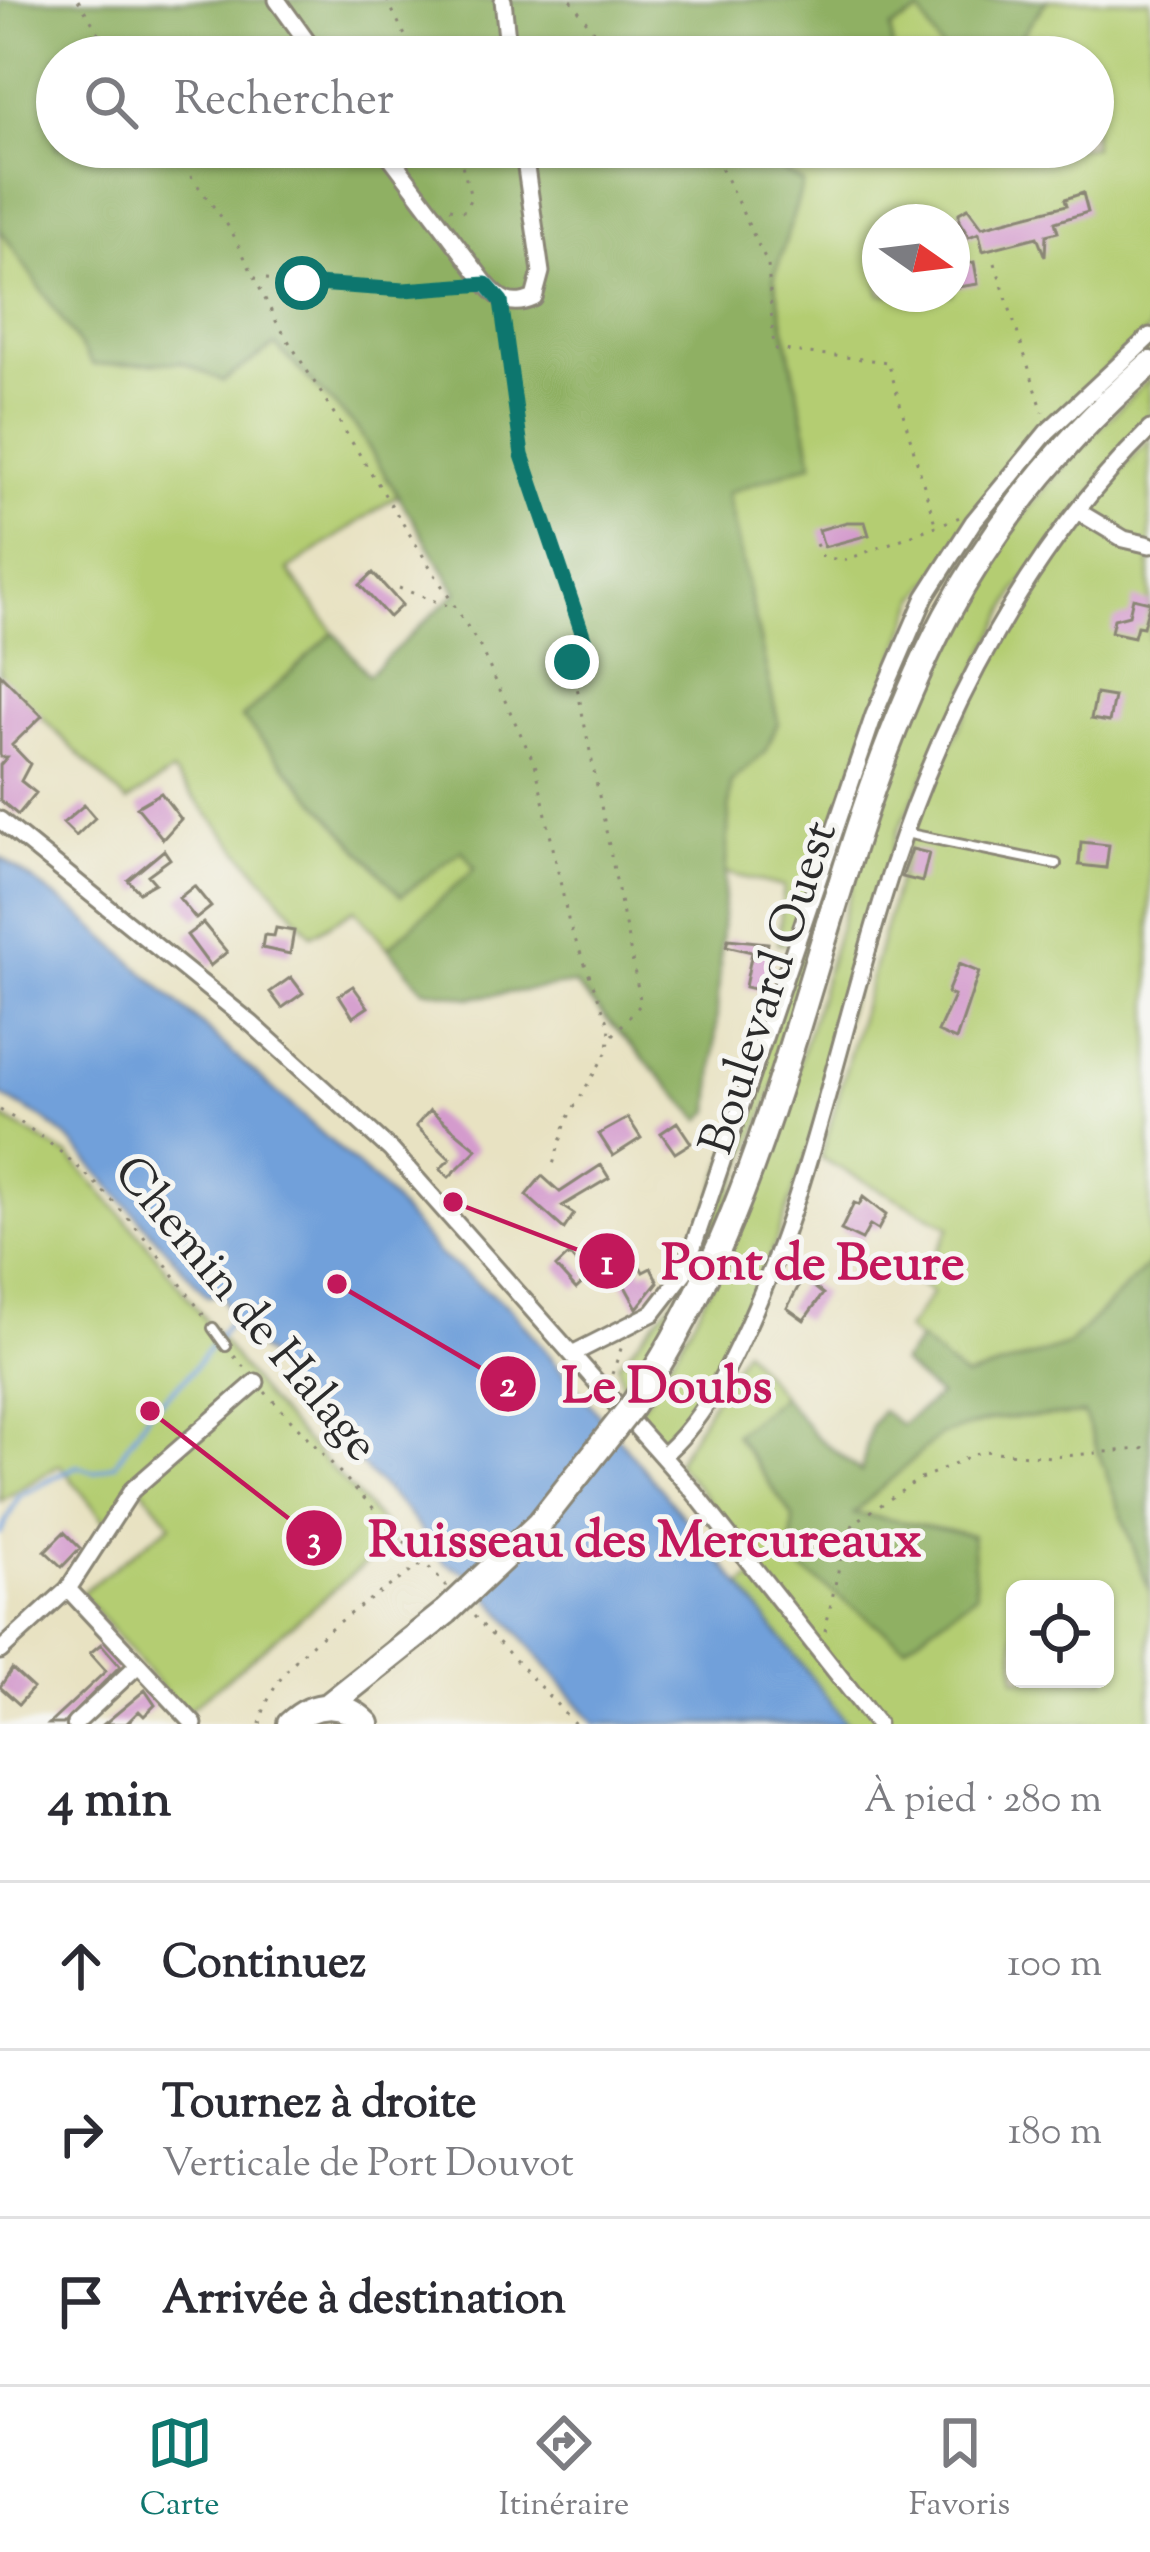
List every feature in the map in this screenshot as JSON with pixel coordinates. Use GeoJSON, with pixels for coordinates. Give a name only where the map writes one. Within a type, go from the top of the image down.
{"type":"FeatureCollection","features":[{"type":"Feature","properties":{"kind":"main road","name":"Boulevard Ouest"},"geometry":{"type":"LineString","coordinates":[[290,1724],[307,1711],[328,1706],[457,1606],[539,1524],[622,1403],[680,1332],[737,1209],[876,782],[937,634],[985,550],[1034,481],[1150,364]]}},
{"type":"Feature","properties":{"kind":"main road"},"geometry":{"type":"LineString","coordinates":[[368,1724],[380,1667]]}},
{"type":"Feature","properties":{"kind":"main road"},"geometry":{"type":"LineString","coordinates":[[328,1706],[350,1711],[368,1724]]}},
{"type":"Feature","properties":{"kind":"street"},"geometry":{"type":"LineString","coordinates":[[277,0],[303,36]]}},
{"type":"Feature","properties":{"kind":"street"},"geometry":{"type":"LineString","coordinates":[[503,0],[507,36]]}},
{"type":"Feature","properties":{"kind":"street"},"geometry":{"type":"LineString","coordinates":[[399,168],[501,301],[521,304],[534,298],[541,272],[526,168]]}},
{"type":"Feature","properties":{"kind":"street"},"geometry":{"type":"LineString","coordinates":[[574,1354],[663,1304],[683,1273],[887,680],[926,597],[973,522],[1047,432],[1150,336]]}},
{"type":"Feature","properties":{"kind":"street"},"geometry":{"type":"LineString","coordinates":[[662,1456],[696,1419],[768,1281],[812,1160],[904,832],[999,631],[1079,512],[1150,429]]}},
{"type":"Feature","properties":{"kind":"street"},"geometry":{"type":"LineString","coordinates":[[1079,512],[1124,539],[1150,545]]}},
{"type":"Feature","properties":{"kind":"street"},"geometry":{"type":"LineString","coordinates":[[0,820],[98,896],[348,1110],[433,1194],[622,1403],[877,1724]]}},
{"type":"Feature","properties":{"kind":"street"},"geometry":{"type":"LineString","coordinates":[[0,1651],[68,1589],[132,1490],[256,1382]]}},
{"type":"Feature","properties":{"kind":"street"},"geometry":{"type":"LineString","coordinates":[[68,1589],[194,1724]]}},
{"type":"Feature","properties":{"kind":"street"},"geometry":{"type":"LineString","coordinates":[[75,1724],[138,1665]]}},
{"type":"Feature","properties":{"kind":"lane"},"geometry":{"type":"LineString","coordinates":[[904,832],[1057,864]]}},
{"type":"Feature","properties":{"kind":"lane","name":"Chemin de Halage"},"geometry":{"type":"LineString","coordinates":[[213,1328],[226,1346]]}},
{"type":"Feature","properties":{"kind":"path"},"geometry":{"type":"LineString","coordinates":[[78,0],[101,36]]}},
{"type":"Feature","properties":{"kind":"path"},"geometry":{"type":"LineString","coordinates":[[387,0],[405,36]]}},
{"type":"Feature","properties":{"kind":"path"},"geometry":{"type":"LineString","coordinates":[[571,0],[597,36]]}},
{"type":"Feature","properties":{"kind":"path"},"geometry":{"type":"LineString","coordinates":[[185,168],[231,230],[253,278],[394,504],[450,606],[479,645],[536,767],[569,924],[610,1038]]}},
{"type":"Feature","properties":{"kind":"path"},"geometry":{"type":"LineString","coordinates":[[424,202],[465,211],[471,196],[463,168]]}},
{"type":"Feature","properties":{"kind":"path"},"geometry":{"type":"LineString","coordinates":[[720,168],[768,265],[774,349],[888,362],[936,526]]}},
{"type":"Feature","properties":{"kind":"path"},"geometry":{"type":"LineString","coordinates":[[995,263],[1047,432]]}},
{"type":"Feature","properties":{"kind":"path"},"geometry":{"type":"LineString","coordinates":[[253,278],[404,290],[486,284]]}},
{"type":"Feature","properties":{"kind":"path"},"geometry":{"type":"LineString","coordinates":[[501,301],[522,455],[588,650],[572,662],[641,1004],[610,1038],[567,1119],[552,1168]]}},
{"type":"Feature","properties":{"kind":"path"},"geometry":{"type":"LineString","coordinates":[[816,544],[822,556],[843,561],[962,517],[973,522]]}},
{"type":"Feature","properties":{"kind":"path"},"geometry":{"type":"LineString","coordinates":[[399,589],[450,606]]}},
{"type":"Feature","properties":{"kind":"path","name":"Chemin de Halage"},"geometry":{"type":"LineString","coordinates":[[0,1110],[73,1157],[134,1222],[213,1328]]}},
{"type":"Feature","properties":{"kind":"path"},"geometry":{"type":"LineString","coordinates":[[622,1403],[614,1364],[630,1326]]}},
{"type":"Feature","properties":{"kind":"path","name":"Chemin de Halage"},"geometry":{"type":"LineString","coordinates":[[226,1346],[424,1562],[457,1606],[575,1724]]}},
{"type":"Feature","properties":{"kind":"path"},"geometry":{"type":"LineString","coordinates":[[816,1649],[828,1624],[833,1589],[854,1523],[957,1459],[982,1451],[1053,1457],[1150,1448]]}},
{"type":"Feature","properties":{"kind":"path"},"geometry":{"type":"LineString","coordinates":[[260,1724],[264,1704],[280,1678],[328,1633],[424,1562]]}},
{"type":"Feature","properties":{"kind":"green space"},"geometry":{"type":"Polygon","coordinates":[[[0,0],[1047,0],[1021,36],[934,36],[920,12],[891,28],[892,36],[36,36],[36,168],[778,168],[803,183],[774,278],[813,463],[727,493],[778,722],[766,751],[731,782],[711,1111],[701,1120],[574,984],[469,998],[423,989],[388,948],[475,868],[462,850],[401,896],[242,718],[334,632],[368,675],[457,592],[356,427],[275,345],[223,381],[182,362],[93,365],[0,229],[0,0]]]}},
{"type":"Feature","properties":{"kind":"green space"},"geometry":{"type":"Polygon","coordinates":[[[1047,0],[1150,0],[1150,330],[1110,364],[918,597],[789,944],[778,944],[784,887],[721,872],[731,782],[766,751],[778,722],[727,492],[813,463],[774,278],[803,183],[778,168],[1114,168],[1114,36],[1022,36],[1047,0]]]}},
{"type":"Feature","properties":{"kind":"green space"},"geometry":{"type":"Polygon","coordinates":[[[920,12],[934,36],[892,36],[891,28],[920,12]]]}},
{"type":"Feature","properties":{"kind":"green space"},"geometry":{"type":"Polygon","coordinates":[[[0,229],[93,365],[182,362],[223,381],[275,345],[356,427],[398,495],[288,570],[334,632],[242,718],[463,849],[476,868],[388,948],[355,909],[312,935],[172,772],[127,802],[0,676],[0,229]]]}},
{"type":"Feature","properties":{"kind":"green space"},"geometry":{"type":"Polygon","coordinates":[[[1150,342],[1150,350],[1031,469],[980,536],[939,609],[739,1176],[668,1328],[626,1401],[618,1364],[679,1293],[895,673],[928,603],[961,546],[1009,482],[1150,342]]]}},
{"type":"Feature","properties":{"kind":"green space"},"geometry":{"type":"Polygon","coordinates":[[[1150,378],[1150,420],[1016,591],[898,831],[807,1155],[756,1296],[682,1427],[658,1438],[637,1413],[724,1261],[765,1163],[874,817],[925,681],[957,616],[1020,519],[1069,460],[1150,378]]]}},
{"type":"Feature","properties":{"kind":"green space"},"geometry":{"type":"Polygon","coordinates":[[[1150,439],[1150,1263],[1068,1345],[965,1378],[906,1330],[932,1293],[919,1284],[950,1227],[821,1158],[912,830],[961,723],[1038,578],[1106,486],[1150,439]]]}},
{"type":"Feature","properties":{"kind":"green space"},"geometry":{"type":"Polygon","coordinates":[[[0,1116],[69,1156],[143,1239],[268,1401],[396,1538],[184,1714],[81,1593],[171,1524],[138,1483],[107,1524],[60,1465],[0,1501],[0,1116]]]}},
{"type":"Feature","properties":{"kind":"green space"},"geometry":{"type":"Polygon","coordinates":[[[1150,1263],[1150,1592],[1084,1414],[994,1419],[940,1435],[854,1513],[972,1535],[976,1594],[905,1646],[791,1561],[793,1517],[735,1434],[782,1396],[815,1435],[861,1472],[871,1426],[882,1411],[901,1425],[939,1396],[901,1363],[920,1340],[965,1378],[1068,1345],[1150,1263]]]}},
{"type":"Feature","properties":{"kind":"green space"},"geometry":{"type":"Polygon","coordinates":[[[744,1349],[782,1396],[735,1435],[793,1517],[852,1514],[940,1435],[994,1419],[1085,1414],[1150,1592],[1150,1724],[847,1724],[741,1586],[766,1568],[676,1462],[744,1349]]]}},
{"type":"Feature","properties":{"kind":"water"},"geometry":{"type":"Polygon","coordinates":[[[0,857],[78,913],[379,1185],[440,1255],[511,1309],[741,1586],[847,1724],[595,1724],[472,1576],[445,1563],[407,1512],[293,1396],[268,1356],[235,1330],[222,1295],[207,1296],[71,1141],[44,1119],[0,1095],[0,857]]]}},
{"type":"Feature","properties":{"kind":"building"},"geometry":{"type":"Polygon","coordinates":[[[1083,193],[1088,212],[1055,222],[1058,232],[1046,235],[1045,257],[1037,237],[983,251],[979,233],[970,237],[970,211],[982,227],[1067,205],[1065,199],[1083,193]]]}},
{"type":"Feature","properties":{"kind":"building"},"geometry":{"type":"Polygon","coordinates":[[[974,262],[978,284],[970,285],[970,263],[974,262]]]}},
{"type":"Feature","properties":{"kind":"building"},"geometry":{"type":"Polygon","coordinates":[[[865,522],[869,535],[824,547],[819,530],[865,522]]]}},
{"type":"Feature","properties":{"kind":"building"},"geometry":{"type":"Polygon","coordinates":[[[373,573],[402,605],[389,617],[360,585],[373,573]]]}},
{"type":"Feature","properties":{"kind":"building"},"geometry":{"type":"Polygon","coordinates":[[[1133,598],[1150,602],[1143,627],[1137,626],[1134,637],[1111,632],[1114,619],[1129,615],[1133,598]]]}},
{"type":"Feature","properties":{"kind":"building"},"geometry":{"type":"Polygon","coordinates":[[[0,674],[42,716],[12,745],[30,764],[21,781],[36,793],[18,815],[0,800],[0,765],[7,757],[0,757],[0,674]]]}},
{"type":"Feature","properties":{"kind":"building"},"geometry":{"type":"Polygon","coordinates":[[[1096,694],[1114,697],[1109,722],[1091,719],[1096,694]]]}},
{"type":"Feature","properties":{"kind":"building"},"geometry":{"type":"Polygon","coordinates":[[[161,793],[181,819],[163,839],[137,807],[161,793]]]}},
{"type":"Feature","properties":{"kind":"building"},"geometry":{"type":"Polygon","coordinates":[[[84,805],[95,818],[76,836],[63,823],[84,805]]]}},
{"type":"Feature","properties":{"kind":"building"},"geometry":{"type":"Polygon","coordinates":[[[1081,842],[1109,845],[1106,868],[1079,865],[1081,842]]]}},
{"type":"Feature","properties":{"kind":"building"},"geometry":{"type":"Polygon","coordinates":[[[912,849],[929,853],[922,882],[902,877],[912,849]]]}},
{"type":"Feature","properties":{"kind":"building"},"geometry":{"type":"Polygon","coordinates":[[[164,850],[170,859],[148,875],[155,883],[139,892],[128,880],[164,850]]]}},
{"type":"Feature","properties":{"kind":"building"},"geometry":{"type":"Polygon","coordinates":[[[194,886],[211,907],[196,919],[179,898],[194,886]]]}},
{"type":"Feature","properties":{"kind":"building"},"geometry":{"type":"Polygon","coordinates":[[[203,923],[227,952],[210,966],[187,935],[203,923]]]}},
{"type":"Feature","properties":{"kind":"building"},"geometry":{"type":"Polygon","coordinates":[[[276,928],[294,931],[290,954],[262,948],[264,935],[274,936],[276,928]]]}},
{"type":"Feature","properties":{"kind":"building"},"geometry":{"type":"Polygon","coordinates":[[[728,939],[768,943],[766,955],[772,956],[766,992],[745,987],[752,952],[726,946],[728,939]]]}},
{"type":"Feature","properties":{"kind":"building"},"geometry":{"type":"Polygon","coordinates":[[[959,964],[979,972],[956,1040],[938,1032],[954,996],[947,993],[959,964]]]}},
{"type":"Feature","properties":{"kind":"building"},"geometry":{"type":"Polygon","coordinates":[[[291,977],[303,993],[282,1008],[270,992],[291,977]]]}},
{"type":"Feature","properties":{"kind":"building"},"geometry":{"type":"Polygon","coordinates":[[[353,986],[368,1007],[353,1017],[339,995],[353,986]]]}},
{"type":"Feature","properties":{"kind":"building"},"geometry":{"type":"Polygon","coordinates":[[[430,1110],[477,1149],[449,1177],[440,1169],[450,1159],[416,1126],[430,1110]]]}},
{"type":"Feature","properties":{"kind":"building"},"geometry":{"type":"Polygon","coordinates":[[[628,1118],[641,1138],[613,1156],[599,1134],[628,1118]]]}},
{"type":"Feature","properties":{"kind":"building"},"geometry":{"type":"Polygon","coordinates":[[[677,1122],[691,1143],[675,1153],[661,1133],[677,1122]]]}},
{"type":"Feature","properties":{"kind":"building"},"geometry":{"type":"Polygon","coordinates":[[[601,1165],[609,1178],[562,1206],[574,1214],[564,1229],[526,1195],[542,1176],[560,1192],[601,1165]]]}},
{"type":"Feature","properties":{"kind":"building"},"geometry":{"type":"Polygon","coordinates":[[[863,1197],[886,1215],[878,1230],[870,1225],[862,1240],[841,1230],[854,1203],[859,1205],[863,1197]]]}},
{"type":"Feature","properties":{"kind":"building"},"geometry":{"type":"Polygon","coordinates":[[[569,1255],[589,1277],[576,1289],[556,1267],[569,1255]]]}},
{"type":"Feature","properties":{"kind":"building"},"geometry":{"type":"Polygon","coordinates":[[[622,1255],[626,1262],[635,1257],[643,1272],[651,1268],[658,1282],[637,1308],[611,1261],[622,1255]]]}},
{"type":"Feature","properties":{"kind":"building"},"geometry":{"type":"Polygon","coordinates":[[[803,1278],[823,1294],[804,1320],[787,1308],[803,1278]]]}},
{"type":"Feature","properties":{"kind":"building"},"geometry":{"type":"Polygon","coordinates":[[[64,1532],[80,1548],[62,1567],[45,1551],[64,1532]]]}},
{"type":"Feature","properties":{"kind":"building"},"geometry":{"type":"Polygon","coordinates":[[[101,1644],[120,1666],[63,1724],[49,1724],[106,1671],[90,1653],[101,1644]]]}},
{"type":"Feature","properties":{"kind":"building"},"geometry":{"type":"Polygon","coordinates":[[[12,1669],[33,1688],[19,1704],[0,1687],[12,1669]]]}},
{"type":"Feature","properties":{"kind":"building"},"geometry":{"type":"Polygon","coordinates":[[[145,1690],[155,1705],[144,1716],[139,1711],[126,1724],[104,1724],[145,1690]]]}},
{"type":"Feature","properties":{"kind":"waterway"},"geometry":{"type":"LineString","coordinates":[[0,1533],[19,1496],[77,1466],[94,1472],[115,1464],[150,1411],[186,1378],[233,1318]]}},
{"type":"Feature","properties":{"kind":"place","name":"Pont de Beure"},"geometry":{"type":"Point","coordinates":[453,1202]}},
{"type":"Feature","properties":{"kind":"place","name":"Le Doubs"},"geometry":{"type":"Point","coordinates":[337,1284]}},
{"type":"Feature","properties":{"kind":"place","name":"Ruisseau des Mercureaux"},"geometry":{"type":"Point","coordinates":[150,1411]}},
{"type":"Feature","properties":{"kind":"route"},"geometry":{"type":"LineString","coordinates":[[302,283],[404,290],[476,283],[486,284],[501,301],[522,455],[588,650],[572,662]]}}]}
